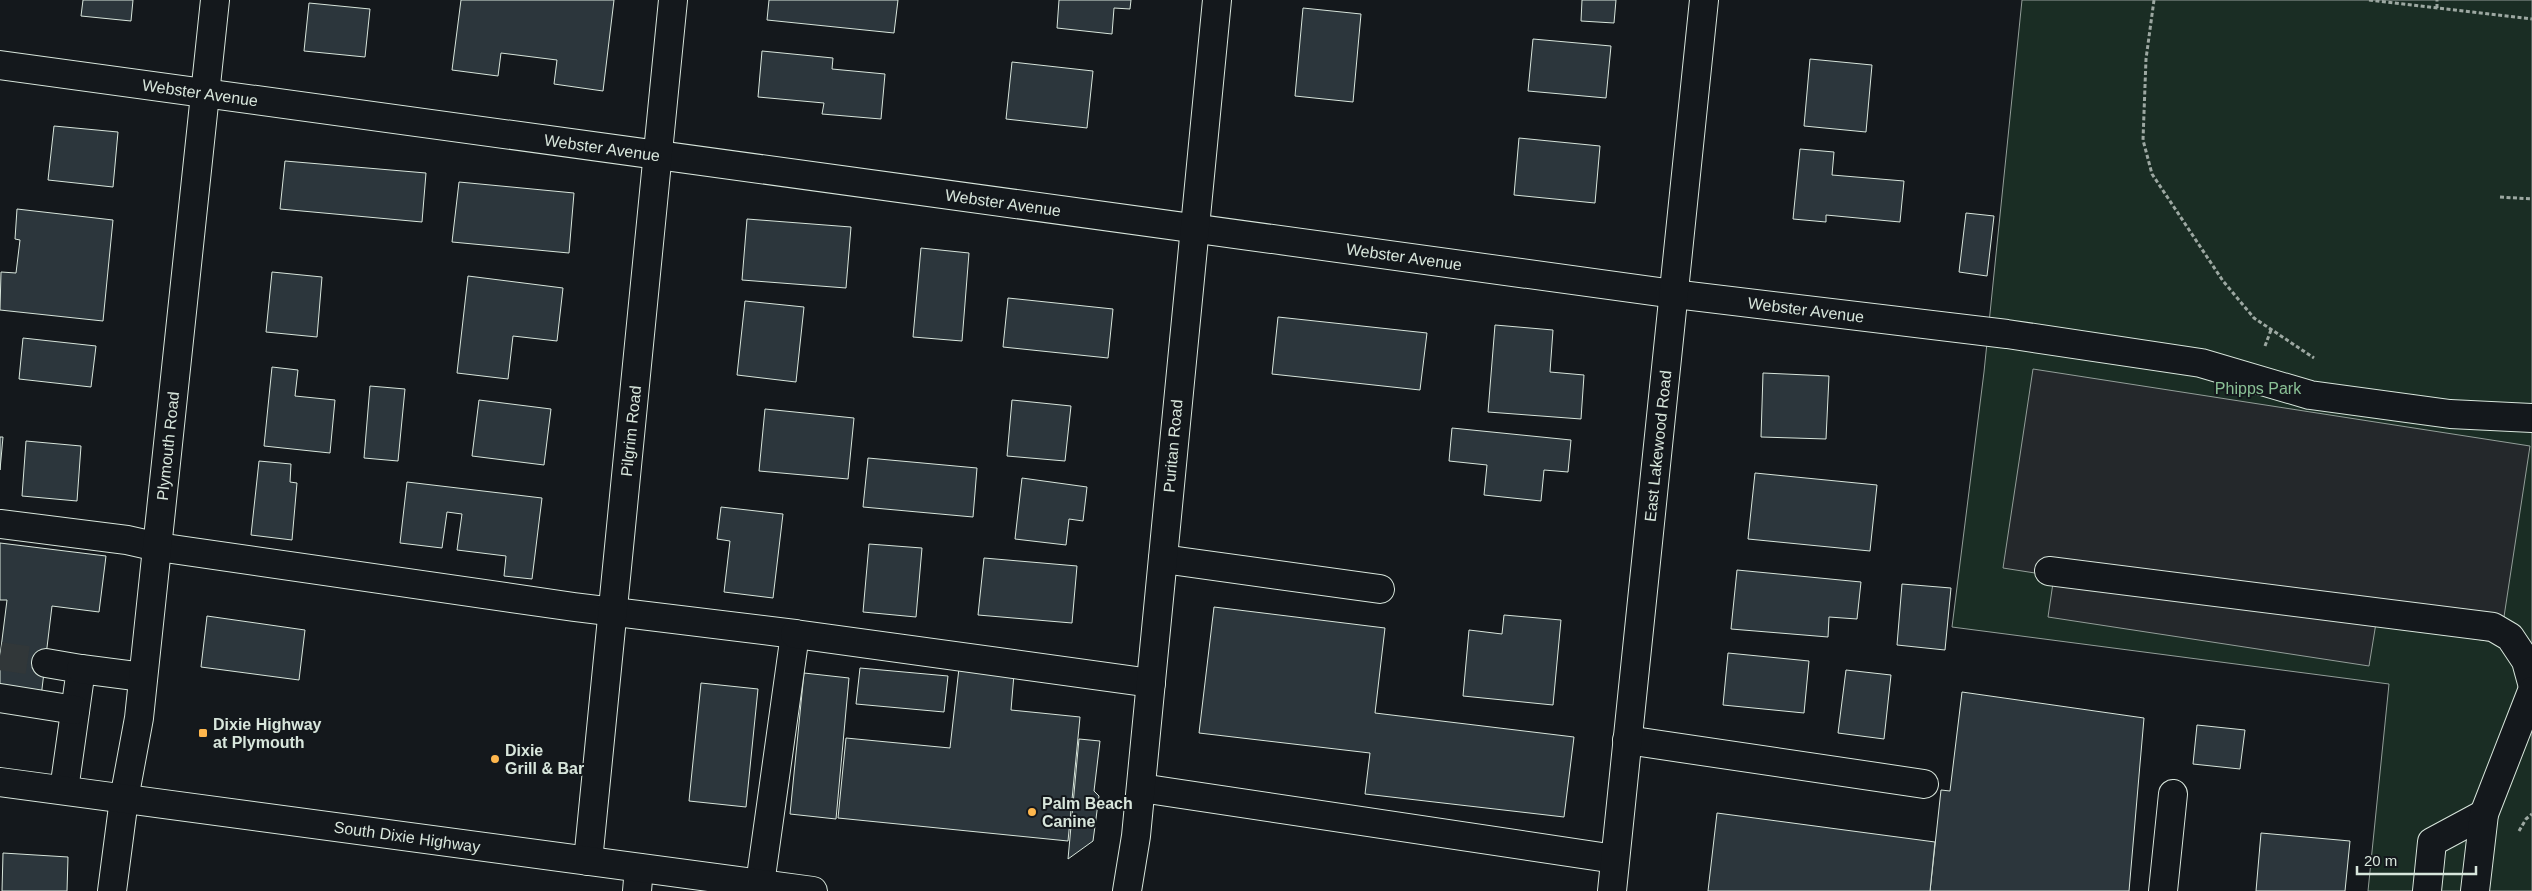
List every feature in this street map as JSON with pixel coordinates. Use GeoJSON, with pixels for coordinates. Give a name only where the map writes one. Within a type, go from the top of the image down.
{"type":"FeatureCollection","features":[{"type":"Feature","properties":{"kind":"street","name":"Plymouth Road"},"geometry":{"type":"LineString","coordinates":[[112,891],[124,798],[139,718],[144,677],[215,0]]}},
{"type":"Feature","properties":{"kind":"street","name":"Pilgrim Road"},"geometry":{"type":"LineString","coordinates":[[588,861],[657,155],[674,0]]}},
{"type":"Feature","properties":{"kind":"street","name":"Puritan Road"},"geometry":{"type":"LineString","coordinates":[[1127,891],[1136,836],[1141,788],[1217,0]]}},
{"type":"Feature","properties":{"kind":"street","name":"East Lakewood Road"},"geometry":{"type":"LineString","coordinates":[[1612,891],[1704,0]]}},
{"type":"Feature","properties":{"kind":"street","name":"Webster Avenue"},"geometry":{"type":"LineString","coordinates":[[0,65],[1674,294],[2007,334],[2201,363],[2310,395],[2450,414],[2532,418]]}},
{"type":"Feature","properties":{"kind":"street"},"geometry":{"type":"LineString","coordinates":[[0,524],[127,540],[158,547],[613,612],[795,634],[1151,683]]}},
{"type":"Feature","properties":{"kind":"street"},"geometry":{"type":"LineString","coordinates":[[1163,559],[1380,589]]}},
{"type":"Feature","properties":{"kind":"street"},"geometry":{"type":"LineString","coordinates":[[2049,571],[2493,628],[2510,637],[2526,661],[2532,683]]}},
{"type":"Feature","properties":{"kind":"street"},"geometry":{"type":"LineString","coordinates":[[773,887],[795,634]]}},
{"type":"Feature","properties":{"kind":"street"},"geometry":{"type":"LineString","coordinates":[[46,663],[144,677]]}},
{"type":"Feature","properties":{"kind":"street"},"geometry":{"type":"LineString","coordinates":[[64,790],[81,669]]}},
{"type":"Feature","properties":{"kind":"street"},"geometry":{"type":"LineString","coordinates":[[2475,891],[2484,814],[2532,691]]}},
{"type":"Feature","properties":{"kind":"street"},"geometry":{"type":"LineString","coordinates":[[0,698],[75,710]]}},
{"type":"Feature","properties":{"kind":"street"},"geometry":{"type":"LineString","coordinates":[[1627,740],[1924,784]]}},
{"type":"Feature","properties":{"kind":"street","name":"South Dixie Highway"},"geometry":{"type":"LineString","coordinates":[[0,782],[588,861],[638,879],[814,891]]}},
{"type":"Feature","properties":{"kind":"street"},"geometry":{"type":"LineString","coordinates":[[1141,788],[1615,859]]}},
{"type":"Feature","properties":{"kind":"street"},"geometry":{"type":"LineString","coordinates":[[2163,891],[2173,794]]}},
{"type":"Feature","properties":{"kind":"street"},"geometry":{"type":"LineString","coordinates":[[2427,891],[2432,842],[2484,814]]}},
{"type":"Feature","properties":{"kind":"path"},"geometry":{"type":"LineString","coordinates":[[2154,0],[2146,60],[2143,140],[2152,174],[2223,281],[2254,318],[2320,362]]}},
{"type":"Feature","properties":{"kind":"path"},"geometry":{"type":"LineString","coordinates":[[2369,0],[2532,19]]}},
{"type":"Feature","properties":{"kind":"path"},"geometry":{"type":"LineString","coordinates":[[2437,0],[2437,8]]}},
{"type":"Feature","properties":{"kind":"path"},"geometry":{"type":"LineString","coordinates":[[2500,197],[2532,199]]}},
{"type":"Feature","properties":{"kind":"green space","name":"Phipps Park"},"geometry":{"type":"Polygon","coordinates":[[[2022,0],[2532,0],[2532,891],[2368,891],[2389,684],[1952,627],[1984,372],[2022,0]]]}},
{"type":"Feature","properties":{"kind":"shaded area"},"geometry":{"type":"Polygon","coordinates":[[[2033,369],[2530,446],[2500,643],[2376,623],[2369,666],[2048,617],[2054,576],[2003,568],[2033,369]]]}},
{"type":"Feature","properties":{"kind":"building"},"geometry":{"type":"Polygon","coordinates":[[[83,0],[133,0],[131,21],[81,16],[83,0]]]}},
{"type":"Feature","properties":{"kind":"building"},"geometry":{"type":"Polygon","coordinates":[[[461,0],[614,0],[603,91],[554,84],[557,60],[501,53],[498,76],[452,70],[461,0]]]}},
{"type":"Feature","properties":{"kind":"building"},"geometry":{"type":"Polygon","coordinates":[[[769,0],[898,0],[894,33],[767,20],[769,0]]]}},
{"type":"Feature","properties":{"kind":"building"},"geometry":{"type":"Polygon","coordinates":[[[1059,0],[1131,0],[1130,9],[1114,8],[1112,34],[1057,28],[1059,0]]]}},
{"type":"Feature","properties":{"kind":"building"},"geometry":{"type":"Polygon","coordinates":[[[1582,0],[1616,0],[1614,23],[1581,21],[1582,0]]]}},
{"type":"Feature","properties":{"kind":"building"},"geometry":{"type":"Polygon","coordinates":[[[309,3],[370,9],[365,57],[304,51],[309,3]]]}},
{"type":"Feature","properties":{"kind":"building"},"geometry":{"type":"Polygon","coordinates":[[[1303,8],[1361,14],[1353,102],[1295,96],[1303,8]]]}},
{"type":"Feature","properties":{"kind":"building"},"geometry":{"type":"Polygon","coordinates":[[[1533,39],[1611,46],[1606,98],[1528,91],[1533,39]]]}},
{"type":"Feature","properties":{"kind":"building"},"geometry":{"type":"Polygon","coordinates":[[[762,51],[833,58],[832,69],[885,74],[881,119],[822,114],[824,103],[758,97],[762,51]]]}},
{"type":"Feature","properties":{"kind":"building"},"geometry":{"type":"Polygon","coordinates":[[[1810,59],[1872,65],[1866,132],[1804,126],[1810,59]]]}},
{"type":"Feature","properties":{"kind":"building"},"geometry":{"type":"Polygon","coordinates":[[[1012,62],[1093,71],[1087,128],[1006,119],[1012,62]]]}},
{"type":"Feature","properties":{"kind":"building"},"geometry":{"type":"Polygon","coordinates":[[[54,126],[118,132],[113,187],[48,180],[54,126]]]}},
{"type":"Feature","properties":{"kind":"building"},"geometry":{"type":"Polygon","coordinates":[[[1519,138],[1600,146],[1595,203],[1514,195],[1519,138]]]}},
{"type":"Feature","properties":{"kind":"building"},"geometry":{"type":"Polygon","coordinates":[[[1800,149],[1834,152],[1832,175],[1904,181],[1900,222],[1826,215],[1826,222],[1793,219],[1800,149]]]}},
{"type":"Feature","properties":{"kind":"building"},"geometry":{"type":"Polygon","coordinates":[[[285,161],[426,173],[422,222],[280,209],[285,161]]]}},
{"type":"Feature","properties":{"kind":"building"},"geometry":{"type":"Polygon","coordinates":[[[459,182],[574,193],[569,253],[452,242],[459,182]]]}},
{"type":"Feature","properties":{"kind":"building"},"geometry":{"type":"Polygon","coordinates":[[[17,209],[113,220],[103,321],[0,310],[1,272],[16,273],[20,240],[15,239],[17,209]]]}},
{"type":"Feature","properties":{"kind":"building"},"geometry":{"type":"Polygon","coordinates":[[[1966,213],[1994,216],[1987,276],[1959,272],[1966,213]]]}},
{"type":"Feature","properties":{"kind":"building"},"geometry":{"type":"Polygon","coordinates":[[[747,219],[851,227],[846,288],[742,280],[747,219]]]}},
{"type":"Feature","properties":{"kind":"building"},"geometry":{"type":"Polygon","coordinates":[[[921,248],[969,253],[962,341],[913,337],[921,248]]]}},
{"type":"Feature","properties":{"kind":"building"},"geometry":{"type":"Polygon","coordinates":[[[272,272],[322,277],[317,337],[266,332],[272,272]]]}},
{"type":"Feature","properties":{"kind":"building"},"geometry":{"type":"Polygon","coordinates":[[[468,276],[563,288],[557,341],[513,336],[508,379],[457,373],[468,276]]]}},
{"type":"Feature","properties":{"kind":"building"},"geometry":{"type":"Polygon","coordinates":[[[1008,298],[1113,309],[1108,358],[1003,347],[1008,298]]]}},
{"type":"Feature","properties":{"kind":"building"},"geometry":{"type":"Polygon","coordinates":[[[745,301],[804,307],[796,382],[737,375],[745,301]]]}},
{"type":"Feature","properties":{"kind":"building"},"geometry":{"type":"Polygon","coordinates":[[[1278,317],[1427,333],[1420,390],[1272,374],[1278,317]]]}},
{"type":"Feature","properties":{"kind":"building"},"geometry":{"type":"Polygon","coordinates":[[[1495,325],[1553,330],[1550,372],[1584,375],[1581,419],[1488,412],[1495,325]]]}},
{"type":"Feature","properties":{"kind":"building"},"geometry":{"type":"Polygon","coordinates":[[[23,338],[96,346],[91,387],[19,379],[23,338]]]}},
{"type":"Feature","properties":{"kind":"building"},"geometry":{"type":"Polygon","coordinates":[[[272,367],[298,370],[295,396],[335,400],[330,453],[264,446],[272,367]]]}},
{"type":"Feature","properties":{"kind":"building"},"geometry":{"type":"Polygon","coordinates":[[[1763,373],[1829,376],[1826,439],[1761,437],[1763,373]]]}},
{"type":"Feature","properties":{"kind":"building"},"geometry":{"type":"Polygon","coordinates":[[[370,386],[405,389],[398,461],[364,458],[370,386]]]}},
{"type":"Feature","properties":{"kind":"building"},"geometry":{"type":"Polygon","coordinates":[[[479,400],[551,409],[544,465],[472,456],[479,400]]]}},
{"type":"Feature","properties":{"kind":"building"},"geometry":{"type":"Polygon","coordinates":[[[1012,400],[1071,406],[1065,461],[1007,456],[1012,400]]]}},
{"type":"Feature","properties":{"kind":"building"},"geometry":{"type":"Polygon","coordinates":[[[765,409],[854,418],[848,479],[759,471],[765,409]]]}},
{"type":"Feature","properties":{"kind":"building"},"geometry":{"type":"Polygon","coordinates":[[[1452,428],[1571,440],[1568,472],[1544,470],[1541,501],[1484,495],[1487,465],[1449,461],[1452,428]]]}},
{"type":"Feature","properties":{"kind":"building"},"geometry":{"type":"Polygon","coordinates":[[[0,437],[3,437],[0,470],[0,437]]]}},
{"type":"Feature","properties":{"kind":"building"},"geometry":{"type":"Polygon","coordinates":[[[26,441],[81,446],[77,501],[22,496],[26,441]]]}},
{"type":"Feature","properties":{"kind":"building"},"geometry":{"type":"Polygon","coordinates":[[[868,458],[977,468],[973,517],[863,507],[868,458]]]}},
{"type":"Feature","properties":{"kind":"building"},"geometry":{"type":"Polygon","coordinates":[[[259,461],[291,464],[290,482],[297,483],[292,540],[251,535],[259,461]]]}},
{"type":"Feature","properties":{"kind":"building"},"geometry":{"type":"Polygon","coordinates":[[[1755,473],[1877,485],[1870,551],[1748,539],[1755,473]]]}},
{"type":"Feature","properties":{"kind":"building"},"geometry":{"type":"Polygon","coordinates":[[[1022,478],[1087,487],[1083,521],[1069,519],[1066,545],[1015,539],[1022,478]]]}},
{"type":"Feature","properties":{"kind":"building"},"geometry":{"type":"Polygon","coordinates":[[[407,482],[542,498],[532,579],[504,576],[506,556],[457,550],[462,514],[447,512],[442,548],[400,543],[407,482]]]}},
{"type":"Feature","properties":{"kind":"building"},"geometry":{"type":"Polygon","coordinates":[[[721,507],[783,514],[773,598],[724,592],[730,541],[717,539],[721,507]]]}},
{"type":"Feature","properties":{"kind":"building"},"geometry":{"type":"Polygon","coordinates":[[[0,543],[106,556],[99,612],[52,606],[41,697],[0,692],[0,656],[7,600],[0,600],[0,543]]]}},
{"type":"Feature","properties":{"kind":"building"},"geometry":{"type":"Polygon","coordinates":[[[869,544],[922,548],[916,617],[863,612],[869,544]]]}},
{"type":"Feature","properties":{"kind":"building"},"geometry":{"type":"Polygon","coordinates":[[[984,558],[1077,566],[1072,623],[978,615],[984,558]]]}},
{"type":"Feature","properties":{"kind":"building"},"geometry":{"type":"Polygon","coordinates":[[[1737,570],[1861,582],[1857,619],[1829,617],[1828,637],[1731,629],[1737,570]]]}},
{"type":"Feature","properties":{"kind":"building"},"geometry":{"type":"Polygon","coordinates":[[[1902,584],[1951,588],[1945,650],[1897,645],[1902,584]]]}},
{"type":"Feature","properties":{"kind":"building"},"geometry":{"type":"Polygon","coordinates":[[[1214,607],[1385,628],[1375,713],[1574,737],[1564,817],[1365,794],[1370,753],[1199,733],[1214,607]]]}},
{"type":"Feature","properties":{"kind":"building"},"geometry":{"type":"Polygon","coordinates":[[[1504,615],[1561,620],[1553,705],[1463,696],[1469,630],[1502,634],[1504,615]]]}},
{"type":"Feature","properties":{"kind":"building"},"geometry":{"type":"Polygon","coordinates":[[[207,616],[305,630],[299,680],[201,667],[207,616]]]}},
{"type":"Feature","properties":{"kind":"building"},"geometry":{"type":"Polygon","coordinates":[[[1728,653],[1809,661],[1804,713],[1723,705],[1728,653]]]}},
{"type":"Feature","properties":{"kind":"building"},"geometry":{"type":"Polygon","coordinates":[[[860,668],[948,676],[944,712],[856,704],[860,668]]]}},
{"type":"Feature","properties":{"kind":"building"},"geometry":{"type":"Polygon","coordinates":[[[959,668],[1014,674],[1011,710],[1080,717],[1068,841],[838,818],[846,738],[950,748],[959,668]]]}},
{"type":"Feature","properties":{"kind":"building"},"geometry":{"type":"Polygon","coordinates":[[[1846,670],[1891,675],[1884,739],[1838,733],[1846,670]]]}},
{"type":"Feature","properties":{"kind":"building"},"geometry":{"type":"Polygon","coordinates":[[[804,673],[849,678],[836,819],[790,814],[804,673]]]}},
{"type":"Feature","properties":{"kind":"building"},"geometry":{"type":"Polygon","coordinates":[[[701,683],[758,689],[746,807],[689,801],[701,683]]]}},
{"type":"Feature","properties":{"kind":"building"},"geometry":{"type":"Polygon","coordinates":[[[1962,692],[2144,718],[2129,891],[1930,891],[1941,790],[1950,791],[1962,692]]]}},
{"type":"Feature","properties":{"kind":"building"},"geometry":{"type":"Polygon","coordinates":[[[2197,725],[2245,730],[2240,769],[2193,764],[2197,725]]]}},
{"type":"Feature","properties":{"kind":"building"},"geometry":{"type":"Polygon","coordinates":[[[1079,739],[1100,741],[1094,791],[1099,796],[1093,841],[1068,859],[1079,739]]]}},
{"type":"Feature","properties":{"kind":"building"},"geometry":{"type":"Polygon","coordinates":[[[1717,813],[1935,842],[1930,891],[1708,891],[1717,813]]]}},
{"type":"Feature","properties":{"kind":"building"},"geometry":{"type":"Polygon","coordinates":[[[2261,833],[2350,841],[2345,891],[2256,891],[2261,833]]]}},
{"type":"Feature","properties":{"kind":"building"},"geometry":{"type":"Polygon","coordinates":[[[3,853],[68,857],[67,891],[2,891],[3,853]]]}},
{"type":"Feature","properties":{"kind":"tunnel"},"geometry":{"type":"LineString","coordinates":[[0,656],[46,663]]}},
{"type":"Feature","properties":{"kind":"place","name":"Dixie Highway at Plymouth"},"geometry":{"type":"Point","coordinates":[203,733]}},
{"type":"Feature","properties":{"kind":"place","name":"Dixie Grill & Bar"},"geometry":{"type":"Point","coordinates":[495,759]}},
{"type":"Feature","properties":{"kind":"place","name":"Palm Beach Canine"},"geometry":{"type":"Point","coordinates":[1032,812]}}]}
